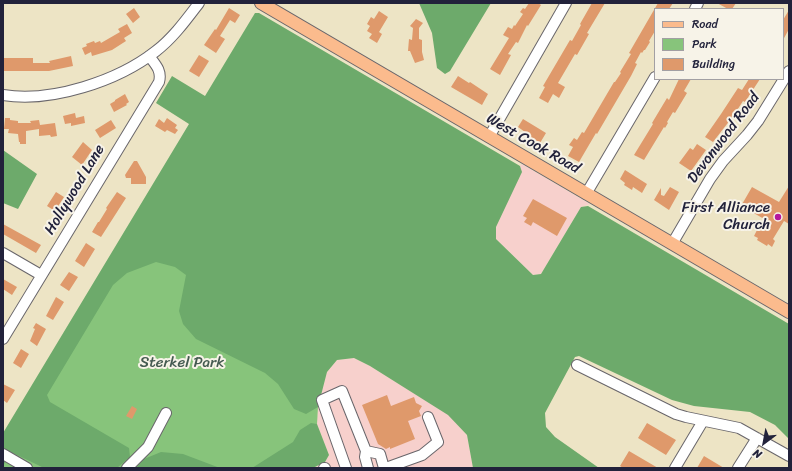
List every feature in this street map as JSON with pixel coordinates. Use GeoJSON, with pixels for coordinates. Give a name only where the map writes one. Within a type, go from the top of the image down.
{"type":"FeatureCollection","features":[{"type":"Feature","properties":{"kind":"main road","name":"West Cook Road"},"geometry":{"type":"LineString","coordinates":[[261,3],[789,312]]}},
{"type":"Feature","properties":{"kind":"street"},"geometry":{"type":"LineString","coordinates":[[3,95],[35,96],[80,89],[117,75],[157,50],[173,35],[199,3]]}},
{"type":"Feature","properties":{"kind":"street"},"geometry":{"type":"LineString","coordinates":[[489,137],[566,3]]}},
{"type":"Feature","properties":{"kind":"street","name":"Hollywood Lane"},"geometry":{"type":"LineString","coordinates":[[3,339],[159,82],[160,70],[149,56]]}},
{"type":"Feature","properties":{"kind":"street"},"geometry":{"type":"LineString","coordinates":[[586,194],[654,79]]}},
{"type":"Feature","properties":{"kind":"street","name":"Devonwood Road"},"geometry":{"type":"LineString","coordinates":[[672,244],[710,179],[758,121],[783,80]]}},
{"type":"Feature","properties":{"kind":"street"},"geometry":{"type":"LineString","coordinates":[[3,253],[41,275]]}},
{"type":"Feature","properties":{"kind":"street"},"geometry":{"type":"LineString","coordinates":[[577,365],[676,414],[739,428],[789,456]]}},
{"type":"Feature","properties":{"kind":"street"},"geometry":{"type":"LineString","coordinates":[[346,468],[322,400],[342,391],[366,451],[364,457],[368,468]]}},
{"type":"Feature","properties":{"kind":"street"},"geometry":{"type":"LineString","coordinates":[[126,468],[148,447],[166,413]]}},
{"type":"Feature","properties":{"kind":"street"},"geometry":{"type":"LineString","coordinates":[[366,451],[380,454],[385,468],[422,455],[438,442],[428,417]]}},
{"type":"Feature","properties":{"kind":"street"},"geometry":{"type":"LineString","coordinates":[[675,468],[703,421]]}},
{"type":"Feature","properties":{"kind":"street"},"geometry":{"type":"LineString","coordinates":[[738,468],[757,438]]}},
{"type":"Feature","properties":{"kind":"street"},"geometry":{"type":"LineString","coordinates":[[3,454],[27,468]]}},
{"type":"Feature","properties":{"kind":"shaded area"},"geometry":{"type":"Polygon","coordinates":[[[522,164],[590,204],[581,207],[541,274],[533,275],[496,239],[496,227],[521,172],[520,166],[522,164]]]}},
{"type":"Feature","properties":{"kind":"shaded area"},"geometry":{"type":"Polygon","coordinates":[[[354,358],[370,366],[448,414],[467,435],[473,468],[313,468],[325,462],[329,455],[317,424],[318,407],[327,372],[337,360],[354,358]]]}},
{"type":"Feature","properties":{"kind":"green space"},"geometry":{"type":"Polygon","coordinates":[[[419,3],[491,3],[450,71],[445,74],[437,68],[432,33],[419,3]]]}},
{"type":"Feature","properties":{"kind":"green space"},"geometry":{"type":"Polygon","coordinates":[[[255,13],[259,13],[520,166],[522,172],[496,227],[496,239],[533,275],[541,274],[581,207],[588,206],[789,324],[789,439],[775,425],[750,412],[694,406],[672,400],[579,356],[575,357],[545,413],[546,427],[555,437],[599,468],[473,468],[467,435],[448,415],[370,366],[354,358],[337,360],[327,372],[318,407],[306,414],[294,409],[278,384],[265,373],[196,339],[183,324],[179,311],[186,275],[175,267],[156,262],[127,273],[113,285],[47,395],[50,402],[129,448],[130,457],[117,468],[44,468],[13,453],[10,454],[3,466],[3,433],[189,124],[156,103],[172,76],[205,96],[255,13]]]}},
{"type":"Feature","properties":{"kind":"green space"},"geometry":{"type":"Polygon","coordinates":[[[3,150],[37,174],[18,209],[3,203],[3,150]]]}},
{"type":"Feature","properties":{"kind":"green space","name":"Sterkel Park"},"geometry":{"type":"Polygon","coordinates":[[[145,218],[318,407],[317,424],[279,468],[3,468],[3,459],[145,218]]]}},
{"type":"Feature","properties":{"kind":"green space"},"geometry":{"type":"Polygon","coordinates":[[[311,423],[317,424],[329,455],[325,462],[313,468],[252,468],[293,442],[300,430],[311,423]]]}},
{"type":"Feature","properties":{"kind":"green space"},"geometry":{"type":"Polygon","coordinates":[[[161,452],[183,454],[220,468],[136,468],[144,459],[161,452]]]}},
{"type":"Feature","properties":{"kind":"building"},"geometry":{"type":"Polygon","coordinates":[[[529,3],[538,3],[541,5],[528,26],[527,25],[518,43],[516,42],[508,54],[511,55],[500,75],[490,69],[509,38],[503,35],[508,27],[512,29],[514,25],[515,26],[523,14],[520,12],[523,8],[525,9],[529,3]]]}},
{"type":"Feature","properties":{"kind":"building"},"geometry":{"type":"Polygon","coordinates":[[[592,3],[605,3],[587,33],[589,34],[577,55],[575,54],[558,83],[565,87],[559,98],[553,94],[548,103],[539,98],[545,87],[543,86],[570,40],[572,41],[592,3]]]}},
{"type":"Feature","properties":{"kind":"building"},"geometry":{"type":"Polygon","coordinates":[[[658,3],[673,3],[670,8],[655,8],[658,3]]]}},
{"type":"Feature","properties":{"kind":"building"},"geometry":{"type":"Polygon","coordinates":[[[717,3],[736,3],[733,8],[726,8],[717,3]]]}},
{"type":"Feature","properties":{"kind":"building"},"geometry":{"type":"Polygon","coordinates":[[[134,8],[140,17],[133,23],[126,14],[134,8]]]}},
{"type":"Feature","properties":{"kind":"building"},"geometry":{"type":"Polygon","coordinates":[[[229,8],[240,15],[235,23],[230,20],[220,36],[225,39],[216,53],[204,45],[215,29],[216,30],[229,8]]]}},
{"type":"Feature","properties":{"kind":"building"},"geometry":{"type":"Polygon","coordinates":[[[654,10],[654,33],[649,41],[650,42],[645,50],[642,53],[641,52],[635,63],[637,64],[631,76],[579,162],[568,156],[573,147],[569,145],[574,138],[577,140],[582,132],[584,133],[614,82],[621,73],[620,72],[631,54],[629,53],[654,10]]]}},
{"type":"Feature","properties":{"kind":"building"},"geometry":{"type":"Polygon","coordinates":[[[789,10],[789,29],[784,38],[784,18],[789,10]]]}},
{"type":"Feature","properties":{"kind":"building"},"geometry":{"type":"Polygon","coordinates":[[[379,11],[388,17],[379,32],[382,34],[377,43],[369,38],[372,34],[367,31],[370,26],[367,24],[371,17],[374,19],[379,11]]]}},
{"type":"Feature","properties":{"kind":"building"},"geometry":{"type":"Polygon","coordinates":[[[416,19],[423,23],[419,28],[419,39],[422,40],[424,60],[415,63],[410,51],[408,51],[409,39],[412,40],[413,28],[410,26],[416,19]]]}},
{"type":"Feature","properties":{"kind":"building"},"geometry":{"type":"Polygon","coordinates":[[[127,24],[132,33],[124,38],[126,41],[112,50],[92,56],[91,52],[85,55],[82,48],[87,46],[86,44],[94,41],[95,43],[100,41],[101,43],[120,32],[118,29],[127,24]]]}},
{"type":"Feature","properties":{"kind":"building"},"geometry":{"type":"Polygon","coordinates":[[[199,55],[209,61],[199,77],[189,71],[199,55]]]}},
{"type":"Feature","properties":{"kind":"building"},"geometry":{"type":"Polygon","coordinates":[[[71,56],[73,66],[49,71],[3,71],[3,58],[33,58],[33,63],[50,63],[49,61],[71,56]]]}},
{"type":"Feature","properties":{"kind":"building"},"geometry":{"type":"Polygon","coordinates":[[[458,76],[488,94],[482,105],[451,87],[458,76]]]}},
{"type":"Feature","properties":{"kind":"building"},"geometry":{"type":"Polygon","coordinates":[[[679,80],[690,80],[684,91],[687,93],[675,113],[673,112],[665,128],[664,127],[644,160],[634,155],[667,98],[669,100],[679,80]]]}},
{"type":"Feature","properties":{"kind":"building"},"geometry":{"type":"Polygon","coordinates":[[[748,80],[759,80],[745,102],[743,101],[713,142],[705,137],[738,88],[742,90],[748,80]]]}},
{"type":"Feature","properties":{"kind":"building"},"geometry":{"type":"Polygon","coordinates":[[[125,94],[129,102],[126,104],[127,105],[114,112],[110,104],[125,94]]]}},
{"type":"Feature","properties":{"kind":"building"},"geometry":{"type":"Polygon","coordinates":[[[75,113],[76,118],[84,116],[85,123],[71,126],[71,123],[65,124],[63,116],[75,113]]]}},
{"type":"Feature","properties":{"kind":"building"},"geometry":{"type":"Polygon","coordinates":[[[5,118],[18,121],[18,123],[31,123],[30,121],[39,120],[40,125],[55,123],[57,136],[39,136],[39,129],[26,131],[26,144],[20,144],[18,134],[8,133],[9,129],[4,129],[5,118]]]}},
{"type":"Feature","properties":{"kind":"building"},"geometry":{"type":"Polygon","coordinates":[[[167,118],[177,125],[175,128],[178,130],[175,134],[167,130],[165,132],[155,126],[159,119],[164,123],[167,118]]]}},
{"type":"Feature","properties":{"kind":"building"},"geometry":{"type":"Polygon","coordinates":[[[523,119],[546,133],[540,143],[518,127],[523,119]]]}},
{"type":"Feature","properties":{"kind":"building"},"geometry":{"type":"Polygon","coordinates":[[[111,120],[116,128],[100,138],[95,130],[111,120]]]}},
{"type":"Feature","properties":{"kind":"building"},"geometry":{"type":"Polygon","coordinates":[[[83,142],[92,150],[82,165],[72,157],[83,142]]]}},
{"type":"Feature","properties":{"kind":"building"},"geometry":{"type":"Polygon","coordinates":[[[697,144],[706,150],[691,171],[679,163],[690,148],[693,150],[697,144]]]}},
{"type":"Feature","properties":{"kind":"building"},"geometry":{"type":"Polygon","coordinates":[[[134,161],[137,161],[146,177],[146,184],[131,184],[131,178],[126,178],[125,175],[134,161]]]}},
{"type":"Feature","properties":{"kind":"building"},"geometry":{"type":"Polygon","coordinates":[[[625,170],[647,184],[642,193],[633,187],[632,190],[624,185],[625,183],[620,179],[625,170]]]}},
{"type":"Feature","properties":{"kind":"building","name":"First Alliance Church"},"geometry":{"type":"Polygon","coordinates":[[[789,186],[789,224],[784,221],[773,239],[775,241],[772,247],[768,244],[767,246],[757,240],[758,238],[754,236],[766,220],[741,206],[752,187],[779,202],[789,186]]]}},
{"type":"Feature","properties":{"kind":"building"},"geometry":{"type":"Polygon","coordinates":[[[670,187],[679,192],[669,210],[654,200],[661,188],[661,195],[664,196],[670,187]]]}},
{"type":"Feature","properties":{"kind":"building"},"geometry":{"type":"Polygon","coordinates":[[[56,192],[64,197],[55,211],[47,206],[56,192]]]}},
{"type":"Feature","properties":{"kind":"building"},"geometry":{"type":"Polygon","coordinates":[[[117,192],[126,198],[101,237],[92,232],[117,192]]]}},
{"type":"Feature","properties":{"kind":"building"},"geometry":{"type":"Polygon","coordinates":[[[533,199],[567,218],[557,236],[533,222],[531,226],[524,222],[527,218],[523,216],[533,199]]]}},
{"type":"Feature","properties":{"kind":"building"},"geometry":{"type":"Polygon","coordinates":[[[3,224],[41,245],[36,253],[3,234],[3,224]]]}},
{"type":"Feature","properties":{"kind":"building"},"geometry":{"type":"Polygon","coordinates":[[[86,243],[95,249],[84,267],[75,261],[86,243]]]}},
{"type":"Feature","properties":{"kind":"building"},"geometry":{"type":"Polygon","coordinates":[[[69,272],[78,277],[69,291],[60,285],[69,272]]]}},
{"type":"Feature","properties":{"kind":"building"},"geometry":{"type":"Polygon","coordinates":[[[3,279],[17,287],[12,295],[3,289],[3,279]]]}},
{"type":"Feature","properties":{"kind":"building"},"geometry":{"type":"Polygon","coordinates":[[[56,297],[64,302],[53,320],[46,316],[56,297]]]}},
{"type":"Feature","properties":{"kind":"building"},"geometry":{"type":"Polygon","coordinates":[[[36,323],[46,329],[37,346],[30,341],[35,329],[33,328],[36,323]]]}},
{"type":"Feature","properties":{"kind":"building"},"geometry":{"type":"Polygon","coordinates":[[[21,349],[29,354],[21,368],[13,363],[21,349]]]}},
{"type":"Feature","properties":{"kind":"building"},"geometry":{"type":"Polygon","coordinates":[[[3,384],[15,390],[7,403],[3,400],[3,384]]]}},
{"type":"Feature","properties":{"kind":"building"},"geometry":{"type":"Polygon","coordinates":[[[387,395],[391,406],[414,397],[416,403],[422,406],[419,411],[421,416],[408,421],[415,439],[390,449],[390,447],[386,449],[378,444],[362,405],[387,395]]]}},
{"type":"Feature","properties":{"kind":"building"},"geometry":{"type":"Polygon","coordinates":[[[132,406],[137,409],[132,419],[126,416],[132,406]]]}},
{"type":"Feature","properties":{"kind":"building"},"geometry":{"type":"Polygon","coordinates":[[[647,423],[676,440],[666,455],[638,438],[647,423]]]}},
{"type":"Feature","properties":{"kind":"building"},"geometry":{"type":"Polygon","coordinates":[[[629,451],[658,468],[623,468],[620,466],[629,451]]]}},
{"type":"Feature","properties":{"kind":"building"},"geometry":{"type":"Polygon","coordinates":[[[704,456],[724,468],[697,468],[704,456]]]}},
{"type":"Feature","properties":{"kind":"place","name":"First Alliance Church"},"geometry":{"type":"Point","coordinates":[778,217]}}]}
